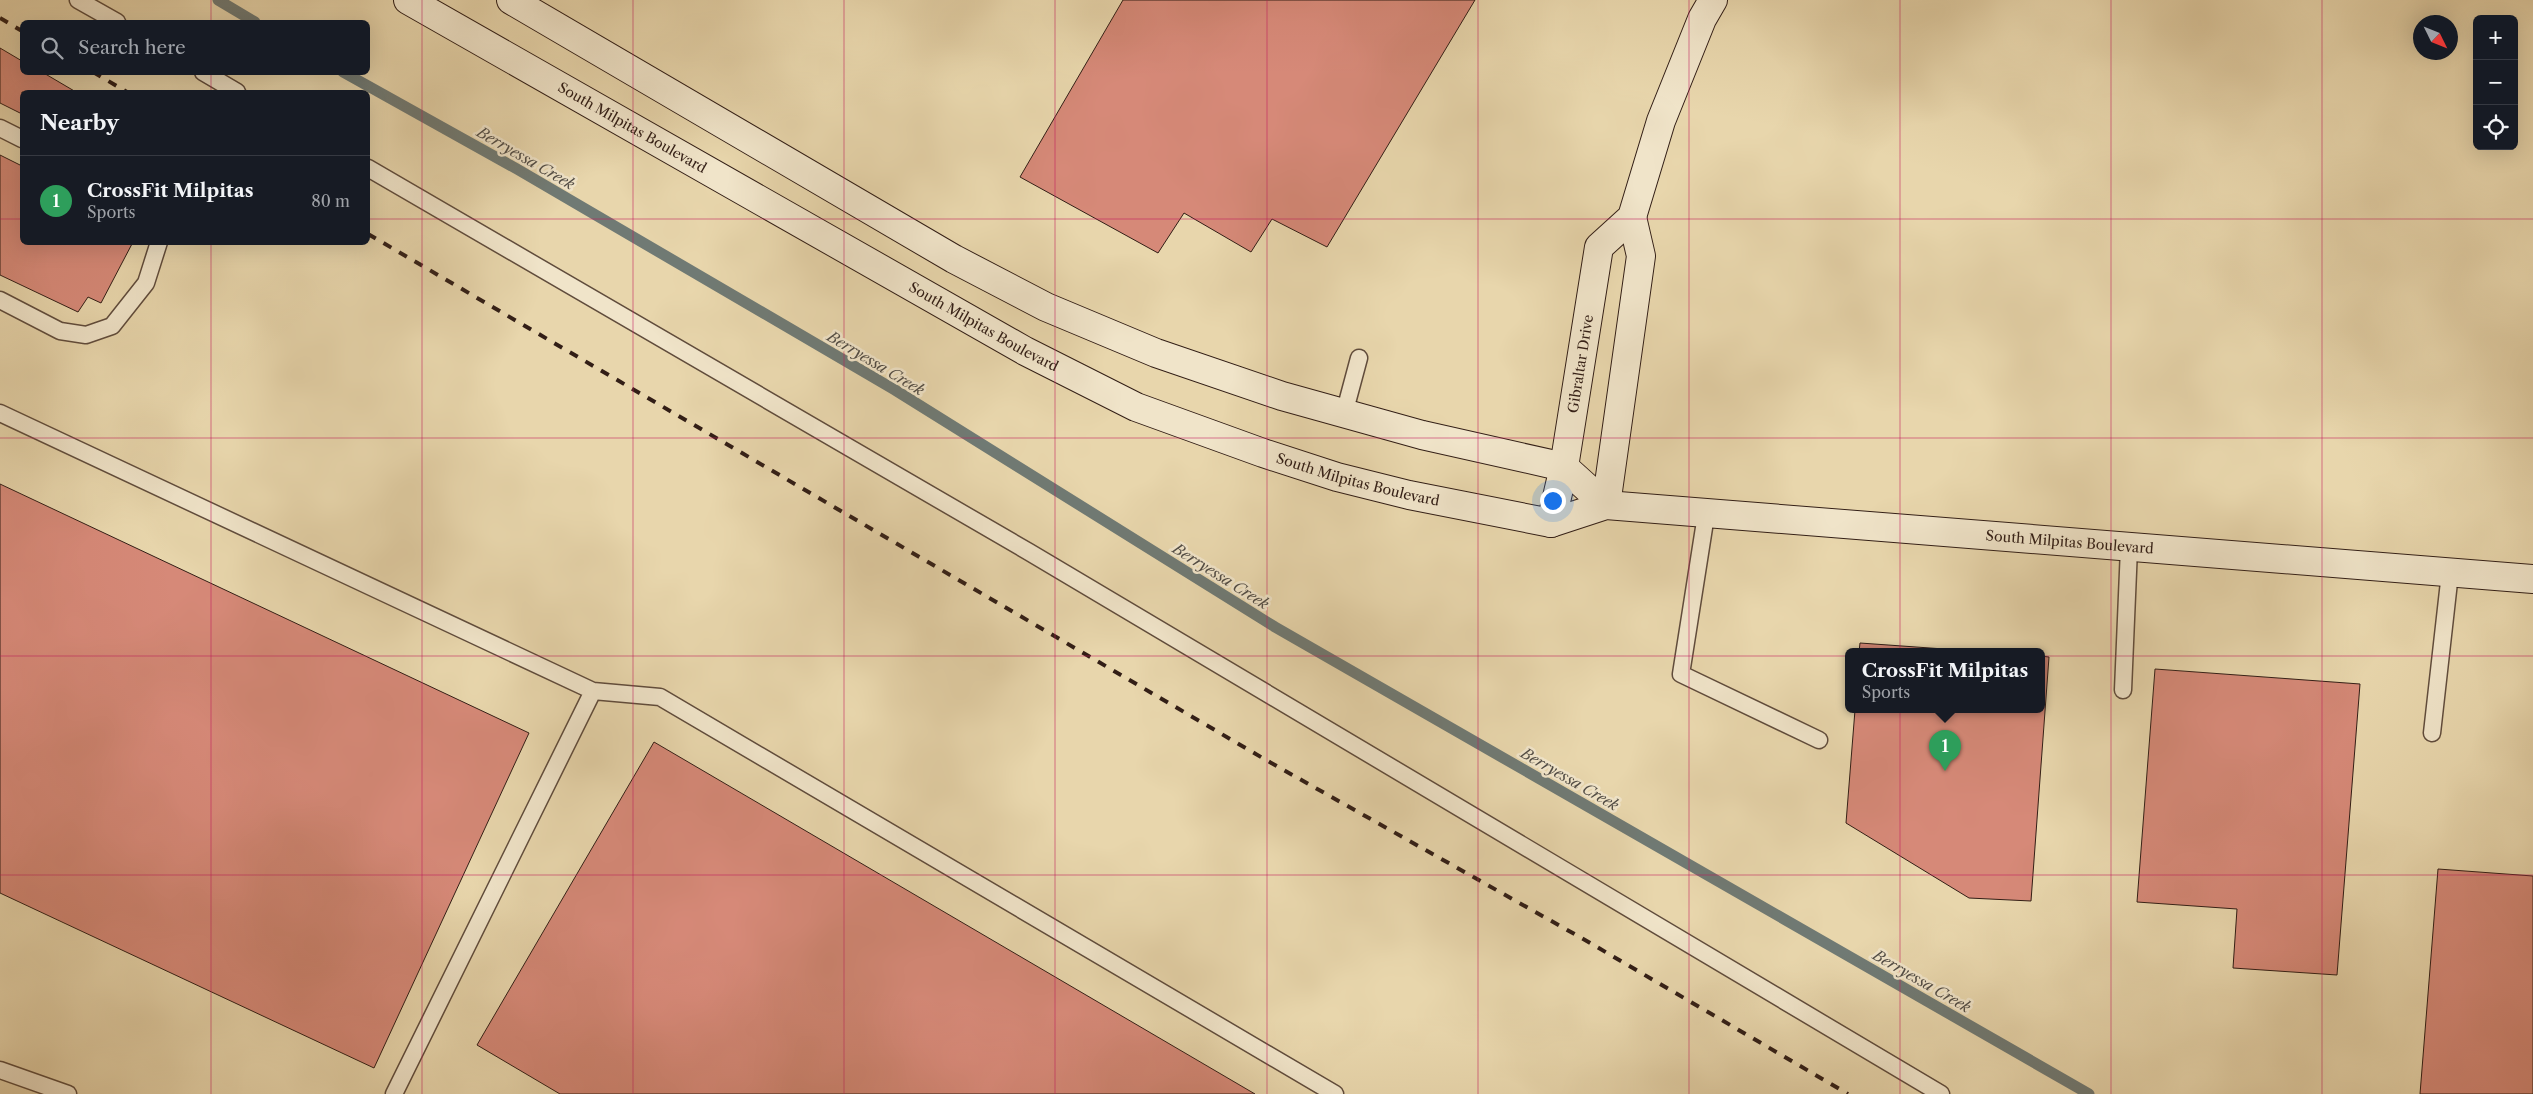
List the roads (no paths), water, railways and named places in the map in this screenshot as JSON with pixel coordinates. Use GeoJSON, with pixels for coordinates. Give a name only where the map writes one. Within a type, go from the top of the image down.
{"type":"FeatureCollection","features":[{"type":"Feature","properties":{"kind":"main road","name":"South Milpitas Boulevard"},"geometry":{"type":"LineString","coordinates":[[408,0],[1025,350],[1136,407],[1263,453],[1337,477],[1409,495],[1551,523],[1606,505],[1706,515],[2533,579]]}},
{"type":"Feature","properties":{"kind":"main road"},"geometry":{"type":"LineString","coordinates":[[511,0],[954,259],[1046,307],[1156,353],[1282,396],[1422,435],[1564,467],[1606,505]]}},
{"type":"Feature","properties":{"kind":"main road","name":"Gibraltar Drive"},"geometry":{"type":"LineString","coordinates":[[1606,505],[1641,256],[1632,216],[1661,121],[1702,19],[1713,0]]}},
{"type":"Feature","properties":{"kind":"main road","name":"Gibraltar Drive"},"geometry":{"type":"LineString","coordinates":[[1551,523],[1564,467],[1599,247],[1632,216]]}},
{"type":"Feature","properties":{"kind":"lane"},"geometry":{"type":"LineString","coordinates":[[78,0],[113,20]]}},
{"type":"Feature","properties":{"kind":"lane"},"geometry":{"type":"LineString","coordinates":[[208,75],[234,90]]}},
{"type":"Feature","properties":{"kind":"lane"},"geometry":{"type":"LineString","coordinates":[[0,128],[20,138]]}},
{"type":"Feature","properties":{"kind":"lane"},"geometry":{"type":"LineString","coordinates":[[370,169],[1029,552],[1941,1094]]}},
{"type":"Feature","properties":{"kind":"lane"},"geometry":{"type":"LineString","coordinates":[[0,300],[60,331],[86,335],[112,326],[146,282],[158,245]]}},
{"type":"Feature","properties":{"kind":"lane"},"geometry":{"type":"LineString","coordinates":[[1344,414],[1359,358]]}},
{"type":"Feature","properties":{"kind":"lane"},"geometry":{"type":"LineString","coordinates":[[0,413],[593,691],[660,697],[1334,1094]]}},
{"type":"Feature","properties":{"kind":"lane"},"geometry":{"type":"LineString","coordinates":[[1706,515],[1681,674],[1819,740]]}},
{"type":"Feature","properties":{"kind":"lane"},"geometry":{"type":"LineString","coordinates":[[2123,690],[2130,548]]}},
{"type":"Feature","properties":{"kind":"lane"},"geometry":{"type":"LineString","coordinates":[[2432,733],[2450,573]]}},
{"type":"Feature","properties":{"kind":"lane"},"geometry":{"type":"LineString","coordinates":[[394,1094],[593,691]]}},
{"type":"Feature","properties":{"kind":"lane"},"geometry":{"type":"LineString","coordinates":[[0,1070],[68,1094]]}},
{"type":"Feature","properties":{"kind":"waterway","name":"Berryessa Creek"},"geometry":{"type":"LineString","coordinates":[[218,0],[252,20]]}},
{"type":"Feature","properties":{"kind":"waterway","name":"Berryessa Creek"},"geometry":{"type":"LineString","coordinates":[[348,75],[517,169],[895,390],[1275,627],[2089,1094]]}},
{"type":"Feature","properties":{"kind":"railway"},"geometry":{"type":"LineString","coordinates":[[0,18],[20,30]]}},
{"type":"Feature","properties":{"kind":"railway"},"geometry":{"type":"LineString","coordinates":[[98,75],[124,90]]}},
{"type":"Feature","properties":{"kind":"railway"},"geometry":{"type":"LineString","coordinates":[[370,235],[1266,760],[1585,940],[1848,1094]]}},
{"type":"Feature","properties":{"kind":"place","name":"CrossFit Milpitas"},"geometry":{"type":"Point","coordinates":[1945,771]}}]}
